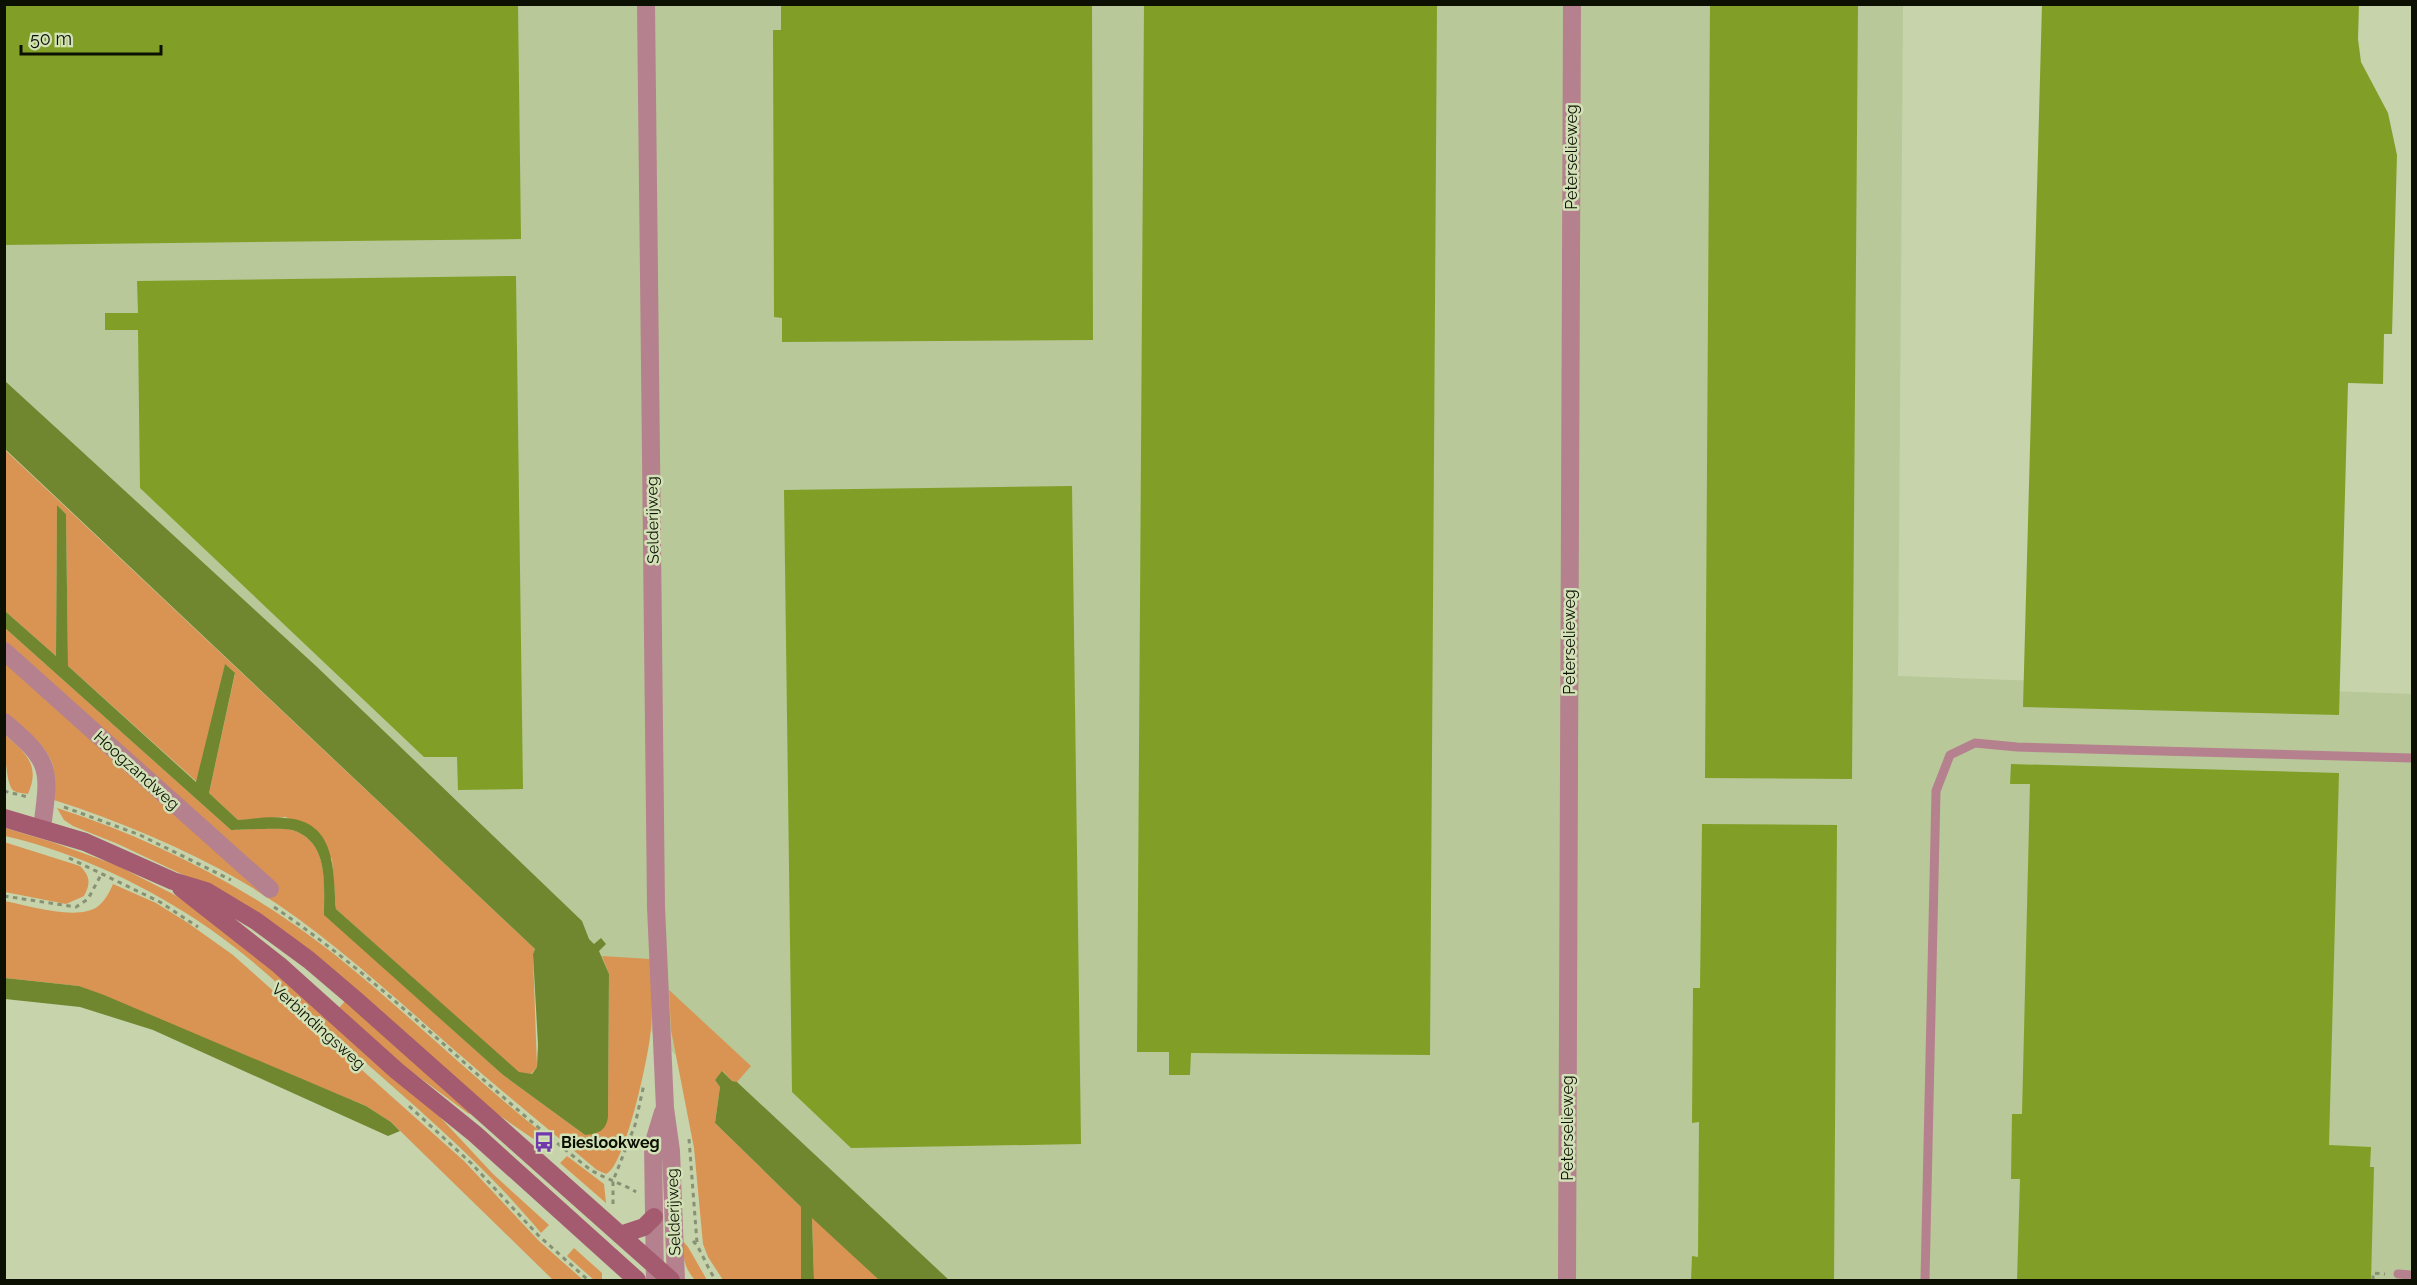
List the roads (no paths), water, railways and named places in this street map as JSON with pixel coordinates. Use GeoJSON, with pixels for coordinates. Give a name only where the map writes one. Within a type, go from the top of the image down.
{"type":"FeatureCollection","features":[{"type":"Feature","properties":{"kind":"street","name":"Selderijweg"},"geometry":{"type":"LineString","coordinates":[[646,4],[656,907],[665,1108],[671,1151],[676,1281]]}},
{"type":"Feature","properties":{"kind":"street","name":"Peterselieweg"},"geometry":{"type":"LineString","coordinates":[[1567,1281],[1572,4]]}},
{"type":"Feature","properties":{"kind":"street","name":"Hoogzandweg"},"geometry":{"type":"LineString","coordinates":[[4,651],[270,889]]}},
{"type":"Feature","properties":{"kind":"street"},"geometry":{"type":"LineString","coordinates":[[4,722],[33,746],[43,762],[48,780],[42,828]]}},
{"type":"Feature","properties":{"kind":"street","name":"Verbindingsweg"},"geometry":{"type":"LineString","coordinates":[[4,818],[85,842],[173,881],[206,891],[256,921],[309,960],[620,1235],[655,1274],[671,1281]]}},
{"type":"Feature","properties":{"kind":"street","name":"Verbindingsweg"},"geometry":{"type":"LineString","coordinates":[[173,881],[279,965],[397,1071],[475,1134],[637,1281]]}},
{"type":"Feature","properties":{"kind":"street","name":"Selderijweg"},"geometry":{"type":"LineString","coordinates":[[655,1274],[652,1145],[665,1108]]}},
{"type":"Feature","properties":{"kind":"street"},"geometry":{"type":"LineString","coordinates":[[620,1235],[644,1227],[654,1217]]}},
{"type":"Feature","properties":{"kind":"lane"},"geometry":{"type":"LineString","coordinates":[[1925,1281],[1936,791],[1950,755],[1975,743],[2018,747],[2412,758]]}},
{"type":"Feature","properties":{"kind":"lane"},"geometry":{"type":"LineString","coordinates":[[2398,1275],[2412,1275]]}},
{"type":"Feature","properties":{"kind":"place","name":"Bieslookweg"},"geometry":{"type":"Point","coordinates":[544,1142]}}]}
